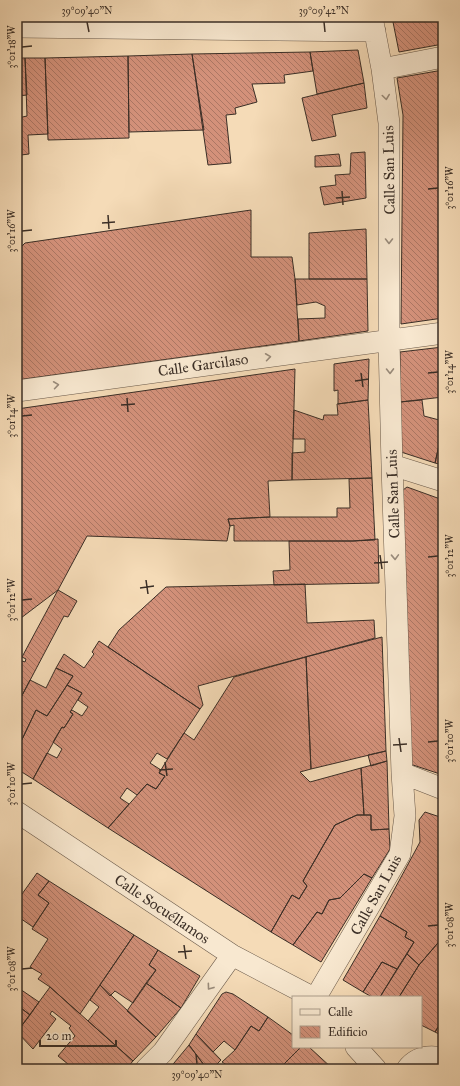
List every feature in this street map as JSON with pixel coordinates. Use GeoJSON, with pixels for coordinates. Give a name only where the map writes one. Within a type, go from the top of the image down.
{"type":"FeatureCollection","features":[{"type":"Feature","properties":{"kind":"street"},"geometry":{"type":"LineString","coordinates":[[17,27],[374,24]]}},
{"type":"Feature","properties":{"kind":"street","name":"Calle San Luis"},"geometry":{"type":"LineString","coordinates":[[317,996],[400,854],[405,816],[402,773],[389,340],[389,123],[374,24]]}},
{"type":"Feature","properties":{"kind":"street"},"geometry":{"type":"LineString","coordinates":[[382,69],[443,57]]}},
{"type":"Feature","properties":{"kind":"street","name":"Calle Garcilaso"},"geometry":{"type":"LineString","coordinates":[[17,390],[443,333]]}},
{"type":"Feature","properties":{"kind":"street"},"geometry":{"type":"LineString","coordinates":[[392,465],[443,481]]}},
{"type":"Feature","properties":{"kind":"street"},"geometry":{"type":"LineString","coordinates":[[402,773],[443,788]]}},
{"type":"Feature","properties":{"kind":"street","name":"Calle Socuéllamos"},"geometry":{"type":"LineString","coordinates":[[17,812],[232,955],[310,996]]}},
{"type":"Feature","properties":{"kind":"street"},"geometry":{"type":"LineString","coordinates":[[146,1069],[163,1052],[232,955]]}},
{"type":"Feature","properties":{"kind":"street"},"geometry":{"type":"LineString","coordinates":[[422,1046],[443,1057]]}},
{"type":"Feature","properties":{"kind":"street"},"geometry":{"type":"LineString","coordinates":[[357,1048],[376,1069]]}},
{"type":"Feature","properties":{"kind":"street"},"geometry":{"type":"LineString","coordinates":[[407,1069],[416,1060],[428,1056],[443,1057]]}},
{"type":"Feature","properties":{"kind":"building"},"geometry":{"type":"Polygon","coordinates":[[[135,17],[357,17],[358,23],[135,17]]]}},
{"type":"Feature","properties":{"kind":"building"},"geometry":{"type":"Polygon","coordinates":[[[392,17],[443,17],[443,44],[399,52],[392,17]]]}},
{"type":"Feature","properties":{"kind":"building"},"geometry":{"type":"Polygon","coordinates":[[[358,50],[364,83],[317,94],[310,52],[358,50]]]}},
{"type":"Feature","properties":{"kind":"building"},"geometry":{"type":"Polygon","coordinates":[[[310,52],[313,71],[284,75],[285,83],[252,84],[257,102],[235,108],[236,114],[226,115],[231,163],[208,165],[192,54],[310,52]]]}},
{"type":"Feature","properties":{"kind":"building"},"geometry":{"type":"Polygon","coordinates":[[[192,54],[204,130],[129,132],[128,56],[192,54]]]}},
{"type":"Feature","properties":{"kind":"building"},"geometry":{"type":"Polygon","coordinates":[[[128,56],[129,138],[48,140],[45,58],[128,56]]]}},
{"type":"Feature","properties":{"kind":"building"},"geometry":{"type":"Polygon","coordinates":[[[17,58],[25,58],[27,95],[17,96],[17,58]]]}},
{"type":"Feature","properties":{"kind":"building"},"geometry":{"type":"Polygon","coordinates":[[[25,58],[45,58],[48,134],[28,135],[29,154],[21,155],[17,153],[17,120],[18,118],[27,116],[25,58]]]}},
{"type":"Feature","properties":{"kind":"building"},"geometry":{"type":"Polygon","coordinates":[[[443,70],[443,318],[401,324],[403,115],[397,78],[443,70]]]}},
{"type":"Feature","properties":{"kind":"building"},"geometry":{"type":"Polygon","coordinates":[[[364,83],[367,108],[332,115],[336,136],[312,141],[302,98],[364,83]]]}},
{"type":"Feature","properties":{"kind":"building"},"geometry":{"type":"Polygon","coordinates":[[[365,152],[366,198],[324,205],[320,187],[336,185],[335,175],[350,174],[351,153],[365,152]]]}},
{"type":"Feature","properties":{"kind":"building"},"geometry":{"type":"Polygon","coordinates":[[[339,154],[341,166],[315,167],[315,156],[339,154]]]}},
{"type":"Feature","properties":{"kind":"building"},"geometry":{"type":"Polygon","coordinates":[[[17,208],[19,210],[19,249],[17,249],[17,208]]]}},
{"type":"Feature","properties":{"kind":"building"},"geometry":{"type":"Polygon","coordinates":[[[251,210],[251,257],[292,257],[299,341],[17,380],[17,249],[25,243],[251,210]]]}},
{"type":"Feature","properties":{"kind":"building"},"geometry":{"type":"Polygon","coordinates":[[[366,229],[367,279],[309,279],[309,233],[366,229]]]}},
{"type":"Feature","properties":{"kind":"building"},"geometry":{"type":"Polygon","coordinates":[[[295,279],[367,279],[368,331],[299,341],[298,319],[325,318],[325,306],[316,302],[297,305],[295,279]]]}},
{"type":"Feature","properties":{"kind":"building"},"geometry":{"type":"Polygon","coordinates":[[[443,347],[443,397],[400,402],[400,352],[443,347]]]}},
{"type":"Feature","properties":{"kind":"building"},"geometry":{"type":"Polygon","coordinates":[[[369,359],[368,400],[338,404],[338,390],[334,391],[334,364],[369,359]]]}},
{"type":"Feature","properties":{"kind":"building"},"geometry":{"type":"Polygon","coordinates":[[[295,369],[292,480],[268,481],[270,517],[228,519],[230,526],[227,541],[87,536],[58,590],[17,621],[17,409],[295,369]]]}},
{"type":"Feature","properties":{"kind":"building"},"geometry":{"type":"Polygon","coordinates":[[[368,400],[372,478],[292,480],[292,453],[305,452],[305,439],[293,439],[294,410],[323,420],[324,415],[338,415],[337,404],[368,400]]]}},
{"type":"Feature","properties":{"kind":"building"},"geometry":{"type":"Polygon","coordinates":[[[422,400],[424,416],[443,421],[435,463],[401,452],[400,402],[422,400]]]}},
{"type":"Feature","properties":{"kind":"building"},"geometry":{"type":"Polygon","coordinates":[[[443,427],[443,465],[435,463],[443,427]]]}},
{"type":"Feature","properties":{"kind":"building"},"geometry":{"type":"Polygon","coordinates":[[[372,478],[375,540],[234,541],[234,525],[230,526],[228,519],[270,517],[337,517],[337,508],[350,508],[349,479],[372,478]]]}},
{"type":"Feature","properties":{"kind":"building"},"geometry":{"type":"Polygon","coordinates":[[[407,487],[443,500],[443,775],[410,764],[399,493],[407,487]]]}},
{"type":"Feature","properties":{"kind":"building"},"geometry":{"type":"Polygon","coordinates":[[[378,539],[379,583],[274,585],[273,571],[290,570],[289,541],[353,541],[378,539]]]}},
{"type":"Feature","properties":{"kind":"building"},"geometry":{"type":"Polygon","coordinates":[[[305,584],[307,623],[374,620],[375,638],[198,686],[203,705],[200,709],[108,647],[119,630],[166,587],[305,584]]]}},
{"type":"Feature","properties":{"kind":"building"},"geometry":{"type":"Polygon","coordinates":[[[58,590],[77,601],[68,617],[64,616],[17,705],[17,659],[25,662],[26,659],[22,657],[58,590]]]}},
{"type":"Feature","properties":{"kind":"building"},"geometry":{"type":"Polygon","coordinates":[[[382,637],[386,751],[311,769],[306,657],[382,637]]]}},
{"type":"Feature","properties":{"kind":"building"},"geometry":{"type":"Polygon","coordinates":[[[99,641],[200,709],[167,759],[157,753],[150,763],[161,770],[159,773],[165,776],[156,789],[147,784],[137,795],[127,788],[120,798],[129,804],[108,828],[33,779],[47,753],[57,758],[62,749],[53,742],[62,727],[64,728],[73,714],[70,712],[72,710],[82,716],[88,707],[78,700],[82,693],[67,685],[73,676],[56,668],[64,654],[84,668],[94,654],[92,652],[99,641]]]}},
{"type":"Feature","properties":{"kind":"building"},"geometry":{"type":"Polygon","coordinates":[[[306,657],[311,769],[300,772],[310,782],[361,768],[364,815],[357,815],[335,825],[303,881],[307,886],[299,899],[292,895],[271,932],[108,828],[147,784],[156,789],[165,776],[159,773],[184,733],[194,740],[234,677],[306,657]]]}},
{"type":"Feature","properties":{"kind":"building"},"geometry":{"type":"Polygon","coordinates":[[[56,668],[73,676],[47,716],[36,710],[17,750],[17,705],[30,680],[46,688],[56,668]]]}},
{"type":"Feature","properties":{"kind":"building"},"geometry":{"type":"Polygon","coordinates":[[[67,685],[82,693],[70,712],[73,714],[64,728],[62,727],[33,779],[17,769],[17,750],[36,710],[47,716],[67,685]]]}},
{"type":"Feature","properties":{"kind":"building"},"geometry":{"type":"Polygon","coordinates":[[[386,751],[387,761],[371,766],[368,755],[386,751]]]}},
{"type":"Feature","properties":{"kind":"building"},"geometry":{"type":"Polygon","coordinates":[[[387,761],[389,829],[371,830],[371,815],[364,815],[361,768],[387,761]]]}},
{"type":"Feature","properties":{"kind":"building"},"geometry":{"type":"Polygon","coordinates":[[[425,812],[443,818],[443,937],[419,965],[407,954],[414,942],[405,937],[407,932],[380,916],[420,842],[419,820],[425,812]]]}},
{"type":"Feature","properties":{"kind":"building"},"geometry":{"type":"Polygon","coordinates":[[[357,815],[371,815],[371,830],[389,829],[390,849],[372,878],[364,874],[340,898],[329,900],[322,914],[317,912],[293,945],[271,932],[292,895],[299,899],[307,886],[303,881],[335,825],[357,815]]]}},
{"type":"Feature","properties":{"kind":"building"},"geometry":{"type":"Polygon","coordinates":[[[37,873],[49,881],[38,895],[49,903],[33,927],[17,916],[17,901],[37,873]]]}},
{"type":"Feature","properties":{"kind":"building"},"geometry":{"type":"Polygon","coordinates":[[[364,874],[372,878],[321,962],[293,945],[317,912],[322,914],[329,900],[340,898],[364,874]]]}},
{"type":"Feature","properties":{"kind":"building"},"geometry":{"type":"Polygon","coordinates":[[[49,881],[134,935],[80,1014],[50,987],[38,979],[42,974],[30,967],[48,939],[32,929],[49,903],[38,895],[49,881]]]}},
{"type":"Feature","properties":{"kind":"building"},"geometry":{"type":"Polygon","coordinates":[[[380,916],[407,932],[405,937],[414,942],[397,969],[382,962],[363,992],[343,980],[380,916]]]}},
{"type":"Feature","properties":{"kind":"building"},"geometry":{"type":"Polygon","coordinates":[[[134,935],[158,950],[149,965],[156,970],[133,1003],[115,991],[110,996],[100,985],[134,935]]]}},
{"type":"Feature","properties":{"kind":"building"},"geometry":{"type":"Polygon","coordinates":[[[443,937],[443,1019],[435,1032],[422,1026],[422,996],[400,996],[419,965],[443,937]]]}},
{"type":"Feature","properties":{"kind":"building"},"geometry":{"type":"Polygon","coordinates":[[[158,950],[200,976],[181,1008],[146,983],[156,970],[149,965],[158,950]]]}},
{"type":"Feature","properties":{"kind":"building"},"geometry":{"type":"Polygon","coordinates":[[[407,954],[419,965],[400,996],[381,996],[407,954]]]}},
{"type":"Feature","properties":{"kind":"building"},"geometry":{"type":"Polygon","coordinates":[[[382,962],[397,969],[381,996],[370,996],[363,992],[382,962]]]}},
{"type":"Feature","properties":{"kind":"building"},"geometry":{"type":"Polygon","coordinates":[[[146,983],[181,1008],[156,1037],[127,1011],[146,983]]]}},
{"type":"Feature","properties":{"kind":"building"},"geometry":{"type":"Polygon","coordinates":[[[100,985],[156,1037],[133,1061],[88,1021],[99,1007],[90,1000],[100,985]]]}},
{"type":"Feature","properties":{"kind":"building"},"geometry":{"type":"Polygon","coordinates":[[[17,987],[39,1002],[30,1015],[17,1005],[17,987]]]}},
{"type":"Feature","properties":{"kind":"building"},"geometry":{"type":"Polygon","coordinates":[[[50,987],[133,1061],[126,1069],[74,1069],[58,1056],[75,1036],[69,1028],[71,1026],[52,1011],[50,1014],[56,1019],[33,1049],[17,1032],[50,987]]]}},
{"type":"Feature","properties":{"kind":"building"},"geometry":{"type":"Polygon","coordinates":[[[226,992],[233,994],[268,1017],[259,1031],[251,1026],[235,1050],[224,1041],[213,1052],[196,1034],[222,994],[226,992]]]}},
{"type":"Feature","properties":{"kind":"building"},"geometry":{"type":"Polygon","coordinates":[[[17,1005],[30,1015],[17,1032],[17,1005]]]}},
{"type":"Feature","properties":{"kind":"building"},"geometry":{"type":"Polygon","coordinates":[[[268,1017],[292,1034],[292,1048],[300,1048],[279,1069],[233,1069],[222,1062],[235,1050],[251,1026],[259,1031],[268,1017]]]}},
{"type":"Feature","properties":{"kind":"building"},"geometry":{"type":"Polygon","coordinates":[[[443,1019],[443,1036],[435,1032],[443,1019]]]}},
{"type":"Feature","properties":{"kind":"building"},"geometry":{"type":"Polygon","coordinates":[[[196,1034],[221,1060],[212,1069],[207,1069],[189,1045],[196,1034]]]}},
{"type":"Feature","properties":{"kind":"building"},"geometry":{"type":"Polygon","coordinates":[[[189,1045],[207,1069],[169,1069],[189,1045]]]}},
{"type":"Feature","properties":{"kind":"building"},"geometry":{"type":"Polygon","coordinates":[[[300,1048],[310,1048],[333,1069],[279,1069],[300,1048]]]}}]}
